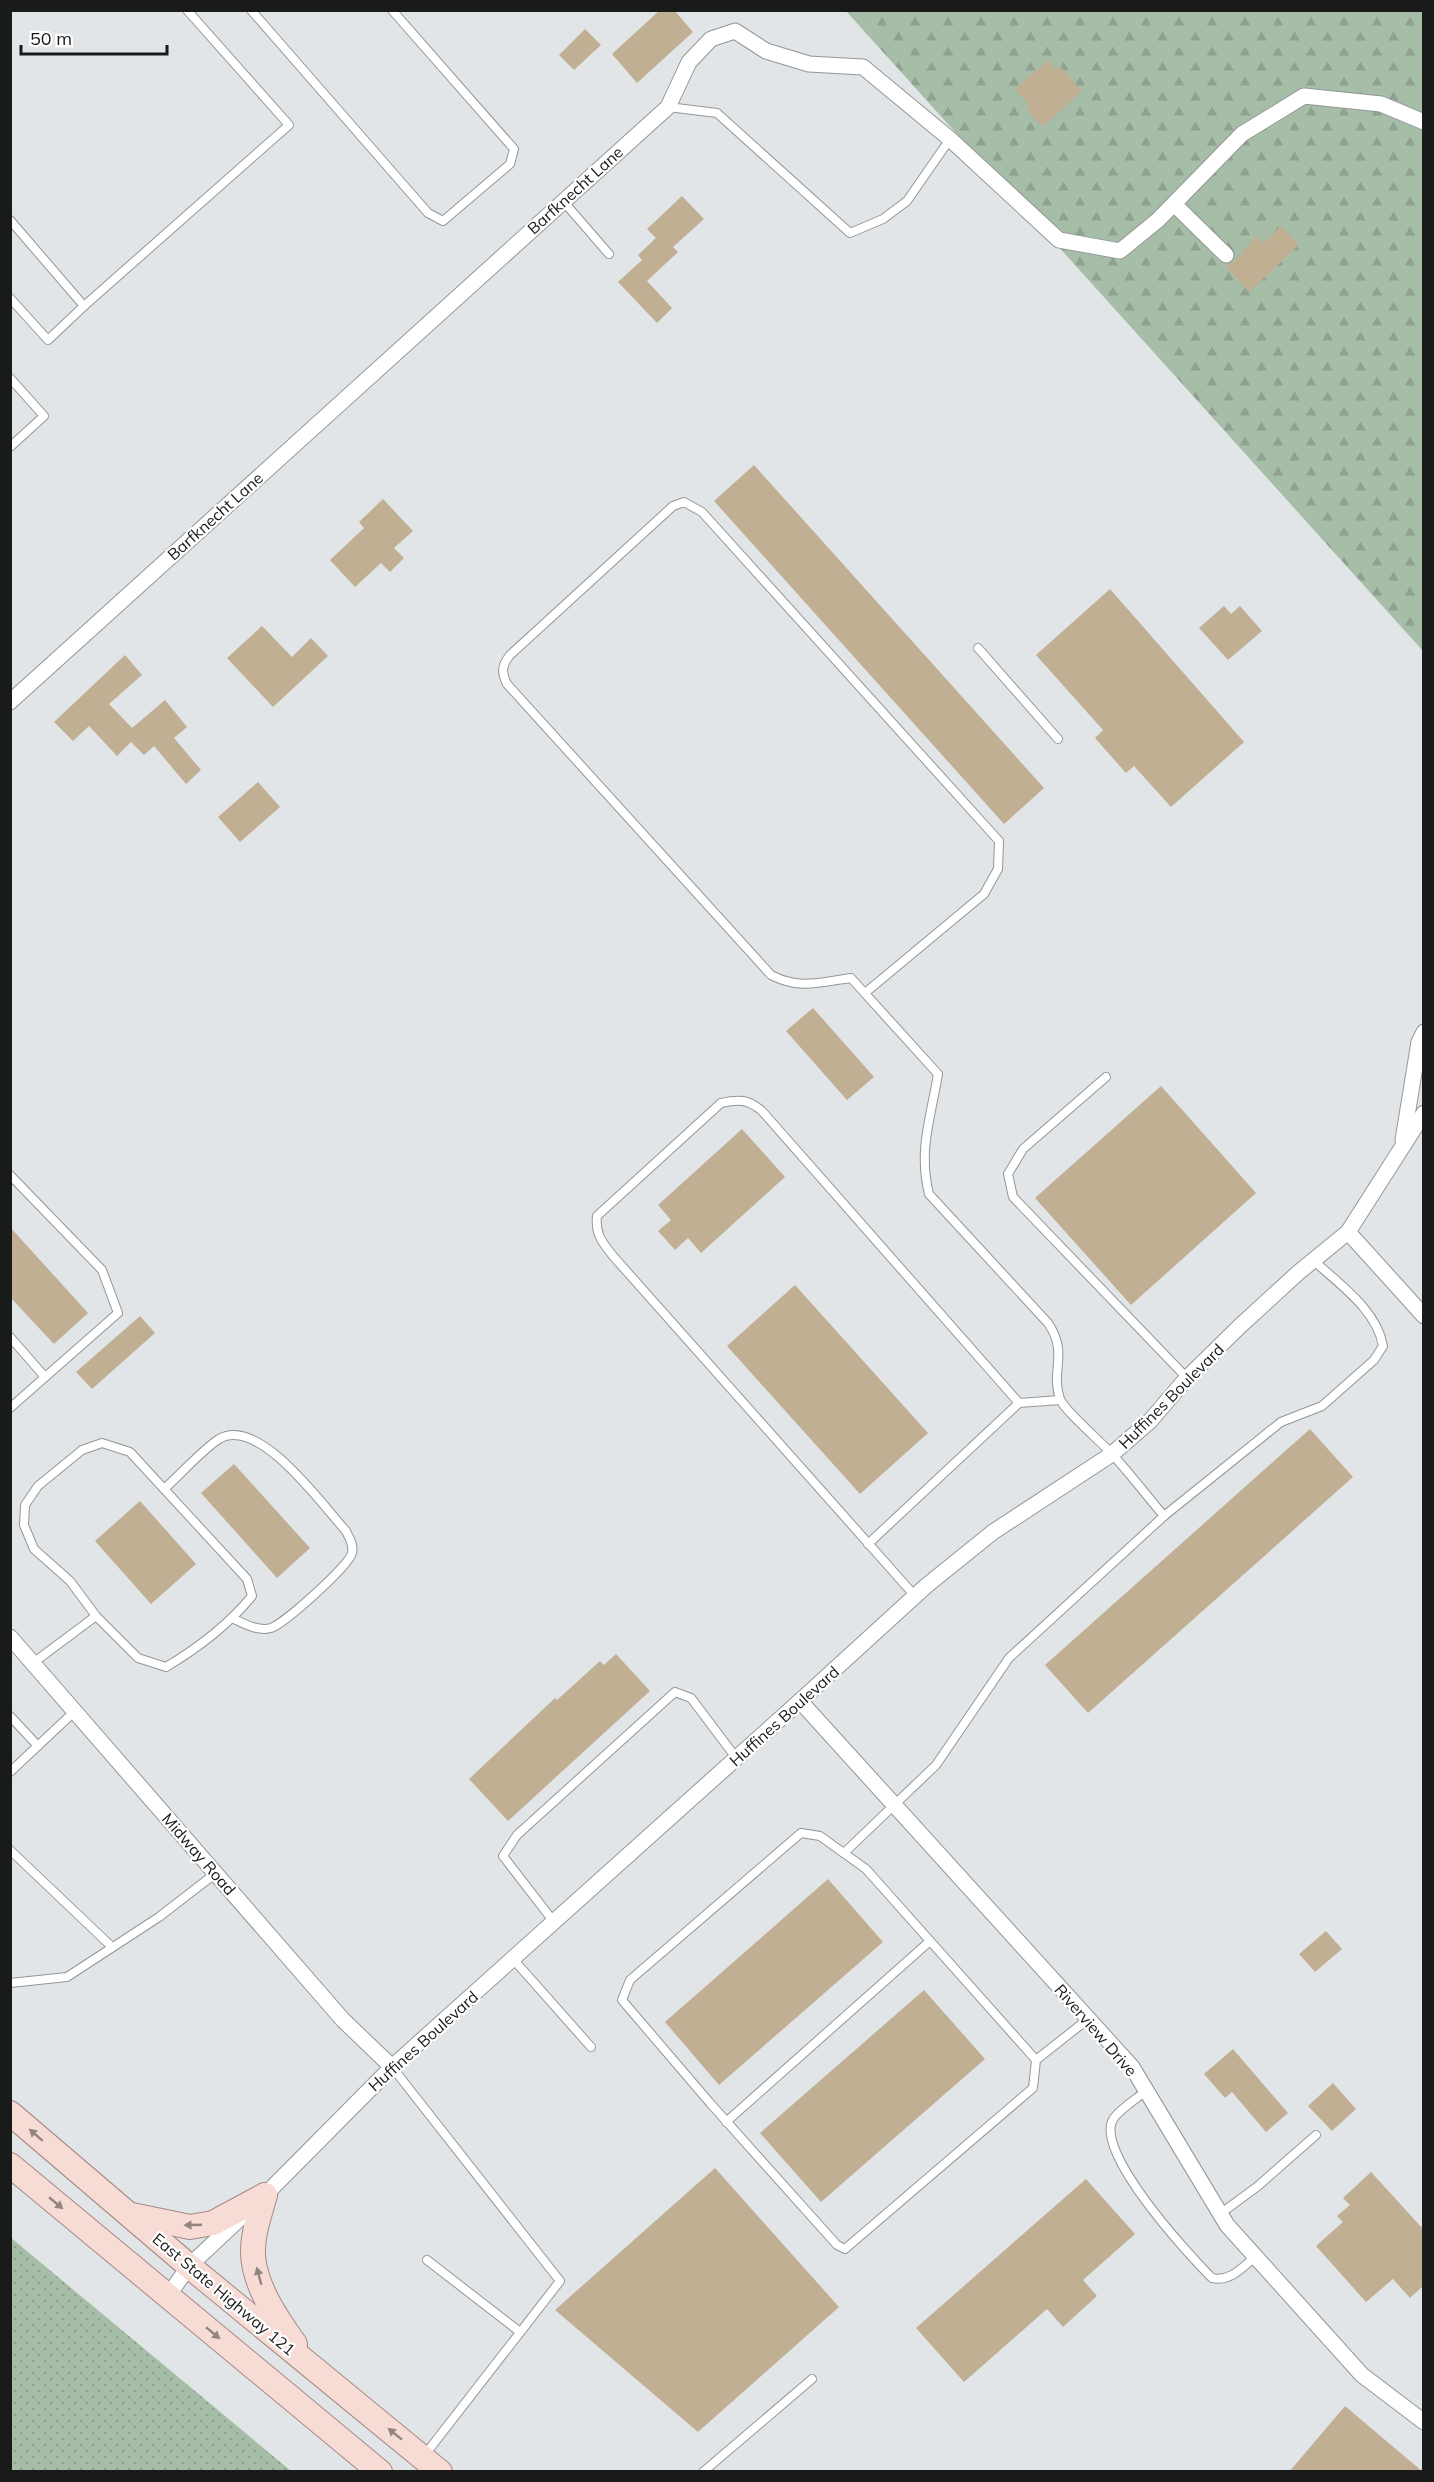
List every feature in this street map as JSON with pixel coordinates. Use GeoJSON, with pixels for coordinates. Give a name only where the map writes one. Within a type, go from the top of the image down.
{"type":"FeatureCollection","features":[{"type":"Feature","properties":{"kind":"main road","name":"East State Highway 121"},"geometry":{"type":"LineString","coordinates":[[10,2113],[189,2266],[431,2465]]}},
{"type":"Feature","properties":{"kind":"main road"},"geometry":{"type":"LineString","coordinates":[[10,2165],[380,2472]]}},
{"type":"Feature","properties":{"kind":"main road"},"geometry":{"type":"LineString","coordinates":[[128,2214],[190,2227],[213,2223],[264,2194]]}},
{"type":"Feature","properties":{"kind":"main road"},"geometry":{"type":"LineString","coordinates":[[264,2194],[254,2235],[253,2257],[262,2289],[284,2329],[308,2363]]}},
{"type":"Feature","properties":{"kind":"street","name":"Barfknecht Lane"},"geometry":{"type":"LineString","coordinates":[[10,702],[668,107],[689,62],[711,39],[735,32],[766,51],[809,64],[863,67],[950,139],[1059,240],[1120,251],[1174,204]]}},
{"type":"Feature","properties":{"kind":"street"},"geometry":{"type":"LineString","coordinates":[[1226,255],[1174,204],[1242,134],[1304,96],[1382,104],[1424,122]]}},
{"type":"Feature","properties":{"kind":"street","name":"Huffines Boulevard"},"geometry":{"type":"LineString","coordinates":[[1402,1146],[1419,1042],[1424,1032]]}},
{"type":"Feature","properties":{"kind":"street","name":"Huffines Boulevard"},"geometry":{"type":"LineString","coordinates":[[168,2296],[189,2266],[392,2067],[915,1596],[993,1532],[1112,1454],[1150,1421],[1187,1378],[1240,1326],[1313,1260],[1348,1232],[1424,1113]]}},
{"type":"Feature","properties":{"kind":"street"},"geometry":{"type":"LineString","coordinates":[[1348,1232],[1424,1316]]}},
{"type":"Feature","properties":{"kind":"street","name":"Midway Road"},"geometry":{"type":"LineString","coordinates":[[10,1637],[343,2020],[392,2067]]}},
{"type":"Feature","properties":{"kind":"street","name":"Riverview Drive"},"geometry":{"type":"LineString","coordinates":[[800,1701],[1132,2067],[1227,2225],[1362,2375],[1424,2422]]}},
{"type":"Feature","properties":{"kind":"lane"},"geometry":{"type":"LineString","coordinates":[[10,298],[48,340],[289,125],[187,10]]}},
{"type":"Feature","properties":{"kind":"lane"},"geometry":{"type":"LineString","coordinates":[[251,10],[428,213],[443,221],[510,164],[514,149],[392,10]]}},
{"type":"Feature","properties":{"kind":"lane"},"geometry":{"type":"LineString","coordinates":[[668,107],[717,112],[850,233],[883,219],[907,201],[950,139]]}},
{"type":"Feature","properties":{"kind":"lane"},"geometry":{"type":"LineString","coordinates":[[563,201],[609,254]]}},
{"type":"Feature","properties":{"kind":"lane"},"geometry":{"type":"LineString","coordinates":[[10,220],[84,306]]}},
{"type":"Feature","properties":{"kind":"lane"},"geometry":{"type":"LineString","coordinates":[[10,378],[44,416],[10,447]]}},
{"type":"Feature","properties":{"kind":"lane"},"geometry":{"type":"LineString","coordinates":[[865,993],[984,894],[998,868],[999,841],[710,520],[702,512],[684,502],[673,506],[510,655],[504,664],[502,675],[507,684],[771,975],[786,983],[799,985],[851,978],[938,1074],[923,1151],[929,1194],[1048,1323],[1057,1336],[1060,1348],[1058,1378],[1060,1400],[1112,1454],[1164,1516]]}},
{"type":"Feature","properties":{"kind":"lane"},"geometry":{"type":"LineString","coordinates":[[978,648],[1058,739]]}},
{"type":"Feature","properties":{"kind":"lane"},"geometry":{"type":"LineString","coordinates":[[1106,1077],[1023,1149],[1008,1174],[1013,1197],[1187,1378]]}},
{"type":"Feature","properties":{"kind":"lane"},"geometry":{"type":"LineString","coordinates":[[915,1596],[613,1256],[599,1239],[595,1228],[597,1216],[722,1103],[737,1099],[751,1101],[1019,1403]]}},
{"type":"Feature","properties":{"kind":"lane"},"geometry":{"type":"LineString","coordinates":[[10,1175],[102,1270],[118,1313],[10,1408]]}},
{"type":"Feature","properties":{"kind":"lane"},"geometry":{"type":"LineString","coordinates":[[844,1853],[936,1765],[1009,1658],[1164,1516],[1281,1422],[1322,1406],[1374,1360],[1383,1346],[1381,1331],[1359,1303],[1313,1260]]}},
{"type":"Feature","properties":{"kind":"lane"},"geometry":{"type":"LineString","coordinates":[[10,1337],[45,1377]]}},
{"type":"Feature","properties":{"kind":"lane"},"geometry":{"type":"LineString","coordinates":[[868,1544],[1019,1403],[1060,1400]]}},
{"type":"Feature","properties":{"kind":"lane"},"geometry":{"type":"LineString","coordinates":[[164,1489],[220,1438],[238,1436],[252,1439],[269,1448],[284,1461],[346,1531],[353,1544],[352,1554],[339,1573],[271,1628],[256,1628],[232,1618]]}},
{"type":"Feature","properties":{"kind":"lane"},"geometry":{"type":"LineString","coordinates":[[102,1443],[130,1452],[164,1489],[247,1578],[252,1596],[232,1618],[188,1654],[166,1667],[138,1658],[96,1616],[70,1581],[34,1549],[24,1525],[25,1505],[38,1486],[82,1450],[102,1443]]}},
{"type":"Feature","properties":{"kind":"lane"},"geometry":{"type":"LineString","coordinates":[[33,1663],[96,1616]]}},
{"type":"Feature","properties":{"kind":"lane"},"geometry":{"type":"LineString","coordinates":[[554,1922],[503,1856],[517,1835],[675,1692],[691,1698],[736,1759]]}},
{"type":"Feature","properties":{"kind":"lane"},"geometry":{"type":"LineString","coordinates":[[10,1772],[75,1711]]}},
{"type":"Feature","properties":{"kind":"lane"},"geometry":{"type":"LineString","coordinates":[[10,1716],[38,1746]]}},
{"type":"Feature","properties":{"kind":"lane"},"geometry":{"type":"LineString","coordinates":[[1036,2060],[866,1869],[819,1836],[801,1833],[630,1980],[622,2000],[726,2122],[837,2245],[845,2249],[1033,2088],[1036,2060],[1088,2019]]}},
{"type":"Feature","properties":{"kind":"lane"},"geometry":{"type":"LineString","coordinates":[[10,1850],[112,1947]]}},
{"type":"Feature","properties":{"kind":"lane"},"geometry":{"type":"LineString","coordinates":[[10,1983],[67,1977],[159,1917],[216,1873]]}},
{"type":"Feature","properties":{"kind":"lane"},"geometry":{"type":"LineString","coordinates":[[726,2122],[930,1941]]}},
{"type":"Feature","properties":{"kind":"lane"},"geometry":{"type":"LineString","coordinates":[[513,1959],[591,2047]]}},
{"type":"Feature","properties":{"kind":"lane"},"geometry":{"type":"LineString","coordinates":[[392,2067],[560,2281],[520,2332],[431,2465]]}},
{"type":"Feature","properties":{"kind":"lane"},"geometry":{"type":"LineString","coordinates":[[1146,2091],[1113,2118],[1110,2133],[1116,2157],[1166,2228],[1212,2278],[1221,2280],[1232,2276],[1256,2257]]}},
{"type":"Feature","properties":{"kind":"lane"},"geometry":{"type":"LineString","coordinates":[[1220,2214],[1258,2186],[1316,2136]]}},
{"type":"Feature","properties":{"kind":"lane"},"geometry":{"type":"LineString","coordinates":[[427,2260],[520,2332]]}},
{"type":"Feature","properties":{"kind":"lane"},"geometry":{"type":"LineString","coordinates":[[704,2472],[812,2379]]}},
{"type":"Feature","properties":{"kind":"green space"},"geometry":{"type":"Polygon","coordinates":[[[846,11],[1423,11],[1423,651],[846,11]]]}},
{"type":"Feature","properties":{"kind":"green space"},"geometry":{"type":"Polygon","coordinates":[[[10,2237],[291,2471],[11,2471],[10,2237]]]}},
{"type":"Feature","properties":{"kind":"building"},"geometry":{"type":"Polygon","coordinates":[[[660,10],[674,10],[693,32],[637,83],[612,54],[660,10]]]}},
{"type":"Feature","properties":{"kind":"building"},"geometry":{"type":"Polygon","coordinates":[[[585,29],[601,45],[574,70],[559,55],[585,29]]]}},
{"type":"Feature","properties":{"kind":"building"},"geometry":{"type":"Polygon","coordinates":[[[1048,60],[1056,70],[1060,66],[1082,91],[1042,127],[1026,109],[1030,106],[1015,89],[1048,60]]]}},
{"type":"Feature","properties":{"kind":"building"},"geometry":{"type":"Polygon","coordinates":[[[682,196],[704,219],[673,247],[678,252],[647,281],[672,308],[657,323],[618,282],[642,260],[638,255],[656,238],[647,229],[682,196]]]}},
{"type":"Feature","properties":{"kind":"building"},"geometry":{"type":"Polygon","coordinates":[[[1281,226],[1299,245],[1249,292],[1225,266],[1233,262],[1257,236],[1263,243],[1281,226]]]}},
{"type":"Feature","properties":{"kind":"building"},"geometry":{"type":"Polygon","coordinates":[[[754,465],[1044,788],[1004,824],[714,501],[754,465]]]}},
{"type":"Feature","properties":{"kind":"building"},"geometry":{"type":"Polygon","coordinates":[[[383,499],[413,531],[394,548],[404,558],[390,572],[381,563],[355,587],[330,560],[364,528],[359,522],[383,499]]]}},
{"type":"Feature","properties":{"kind":"building"},"geometry":{"type":"Polygon","coordinates":[[[1110,589],[1244,742],[1171,807],[1134,766],[1126,773],[1095,738],[1103,730],[1036,655],[1110,589]]]}},
{"type":"Feature","properties":{"kind":"building"},"geometry":{"type":"Polygon","coordinates":[[[1224,606],[1231,614],[1240,606],[1262,631],[1228,660],[1199,628],[1224,606]]]}},
{"type":"Feature","properties":{"kind":"building"},"geometry":{"type":"Polygon","coordinates":[[[262,626],[292,657],[311,638],[328,656],[273,707],[227,658],[262,626]]]}},
{"type":"Feature","properties":{"kind":"building"},"geometry":{"type":"Polygon","coordinates":[[[125,655],[142,675],[109,704],[132,728],[165,700],[187,727],[174,738],[201,770],[186,784],[154,746],[144,755],[131,742],[117,756],[89,726],[73,741],[54,722],[125,655]]]}},
{"type":"Feature","properties":{"kind":"building"},"geometry":{"type":"Polygon","coordinates":[[[258,782],[280,807],[240,842],[218,817],[258,782]]]}},
{"type":"Feature","properties":{"kind":"building"},"geometry":{"type":"Polygon","coordinates":[[[813,1008],[874,1077],[847,1100],[786,1031],[813,1008]]]}},
{"type":"Feature","properties":{"kind":"building"},"geometry":{"type":"Polygon","coordinates":[[[1161,1086],[1256,1193],[1131,1305],[1035,1198],[1161,1086]]]}},
{"type":"Feature","properties":{"kind":"building"},"geometry":{"type":"Polygon","coordinates":[[[742,1129],[785,1177],[701,1253],[688,1238],[675,1250],[658,1231],[671,1220],[658,1205],[742,1129]]]}},
{"type":"Feature","properties":{"kind":"building"},"geometry":{"type":"Polygon","coordinates":[[[10,1227],[88,1313],[54,1344],[10,1297],[10,1227]]]}},
{"type":"Feature","properties":{"kind":"building"},"geometry":{"type":"Polygon","coordinates":[[[795,1285],[928,1433],[860,1494],[727,1346],[795,1285]]]}},
{"type":"Feature","properties":{"kind":"building"},"geometry":{"type":"Polygon","coordinates":[[[140,1316],[155,1333],[92,1389],[76,1372],[140,1316]]]}},
{"type":"Feature","properties":{"kind":"building"},"geometry":{"type":"Polygon","coordinates":[[[1310,1429],[1353,1477],[1088,1713],[1045,1665],[1310,1429]]]}},
{"type":"Feature","properties":{"kind":"building"},"geometry":{"type":"Polygon","coordinates":[[[234,1464],[310,1548],[277,1578],[201,1493],[234,1464]]]}},
{"type":"Feature","properties":{"kind":"building"},"geometry":{"type":"Polygon","coordinates":[[[140,1501],[196,1564],[151,1604],[95,1541],[140,1501]]]}},
{"type":"Feature","properties":{"kind":"building"},"geometry":{"type":"Polygon","coordinates":[[[616,1654],[650,1691],[508,1821],[469,1779],[555,1698],[557,1700],[600,1661],[604,1665],[616,1654]]]}},
{"type":"Feature","properties":{"kind":"building"},"geometry":{"type":"Polygon","coordinates":[[[828,1879],[883,1942],[719,2085],[665,2022],[828,1879]]]}},
{"type":"Feature","properties":{"kind":"building"},"geometry":{"type":"Polygon","coordinates":[[[1326,1931],[1342,1949],[1315,1972],[1299,1954],[1326,1931]]]}},
{"type":"Feature","properties":{"kind":"building"},"geometry":{"type":"Polygon","coordinates":[[[924,1990],[985,2059],[821,2202],[760,2133],[924,1990]]]}},
{"type":"Feature","properties":{"kind":"building"},"geometry":{"type":"Polygon","coordinates":[[[1233,2049],[1288,2113],[1266,2132],[1232,2092],[1225,2098],[1204,2074],[1233,2049]]]}},
{"type":"Feature","properties":{"kind":"building"},"geometry":{"type":"Polygon","coordinates":[[[1333,2083],[1356,2109],[1332,2131],[1308,2106],[1333,2083]]]}},
{"type":"Feature","properties":{"kind":"building"},"geometry":{"type":"Polygon","coordinates":[[[715,2168],[839,2307],[698,2432],[555,2310],[715,2168]]]}},
{"type":"Feature","properties":{"kind":"building"},"geometry":{"type":"Polygon","coordinates":[[[1371,2172],[1424,2230],[1424,2285],[1410,2298],[1393,2279],[1366,2302],[1316,2246],[1343,2222],[1337,2216],[1350,2205],[1343,2198],[1371,2172]]]}},
{"type":"Feature","properties":{"kind":"building"},"geometry":{"type":"Polygon","coordinates":[[[1086,2179],[1135,2234],[1083,2280],[1097,2296],[1063,2327],[1047,2309],[964,2382],[916,2328],[1086,2179]]]}},
{"type":"Feature","properties":{"kind":"building"},"geometry":{"type":"Polygon","coordinates":[[[1345,2406],[1423,2472],[1289,2472],[1345,2406]]]}}]}
